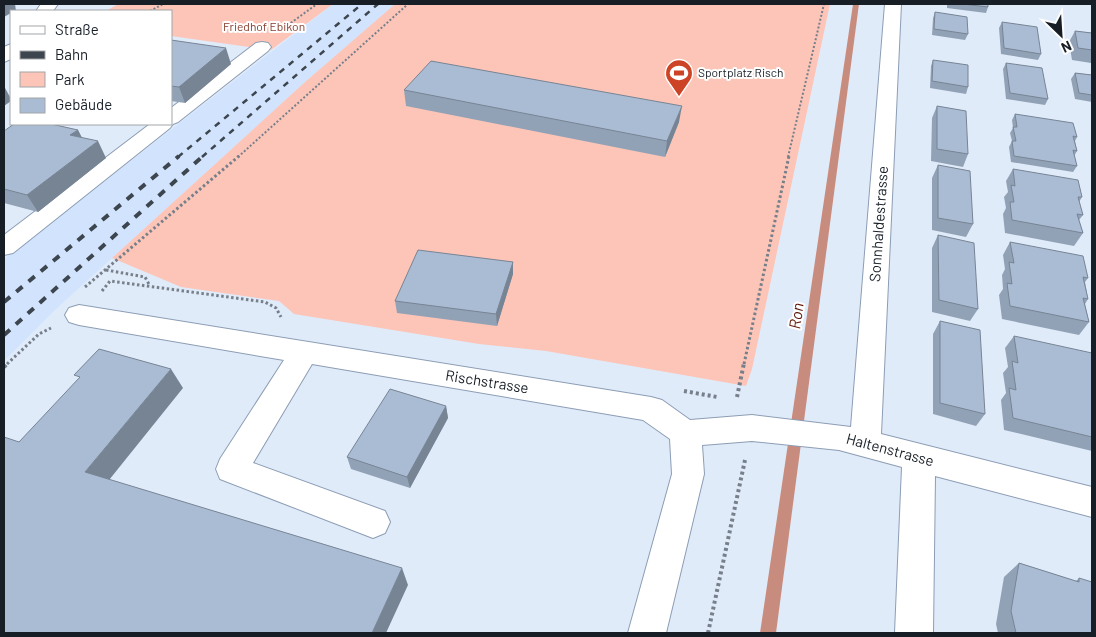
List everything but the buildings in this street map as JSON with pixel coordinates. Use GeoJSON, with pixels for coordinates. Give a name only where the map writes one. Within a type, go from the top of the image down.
{"type":"FeatureCollection","features":[{"type":"Feature","properties":{"kind":"street","name":"Sonnhaldestrasse"},"geometry":{"type":"LineString","coordinates":[[852,441],[894,4]]}},
{"type":"Feature","properties":{"kind":"street"},"geometry":{"type":"LineString","coordinates":[[172,117],[262,47]]}},
{"type":"Feature","properties":{"kind":"street"},"geometry":{"type":"LineString","coordinates":[[4,247],[162,125]]}},
{"type":"Feature","properties":{"kind":"street","name":"Rischstrasse"},"geometry":{"type":"LineString","coordinates":[[79,315],[651,409],[684,433]]}},
{"type":"Feature","properties":{"kind":"street"},"geometry":{"type":"LineString","coordinates":[[305,351],[232,469],[373,522]]}},
{"type":"Feature","properties":{"kind":"street","name":"Haltenstrasse"},"geometry":{"type":"LineString","coordinates":[[684,433],[752,428],[852,441],[1092,502]]}},
{"type":"Feature","properties":{"kind":"street"},"geometry":{"type":"LineString","coordinates":[[647,633],[688,474],[684,433]]}},
{"type":"Feature","properties":{"kind":"street"},"geometry":{"type":"LineString","coordinates":[[914,633],[919,458]]}},
{"type":"Feature","properties":{"kind":"path"},"geometry":{"type":"LineString","coordinates":[[152,10],[163,4]]}},
{"type":"Feature","properties":{"kind":"path"},"geometry":{"type":"LineString","coordinates":[[262,47],[317,4]]}},
{"type":"Feature","properties":{"kind":"path"},"geometry":{"type":"LineString","coordinates":[[4,367],[39,334],[79,315],[80,292],[234,161],[408,4]]}},
{"type":"Feature","properties":{"kind":"path"},"geometry":{"type":"LineString","coordinates":[[708,633],[752,428],[736,400],[782,185],[824,4]]}},
{"type":"Feature","properties":{"kind":"path"},"geometry":{"type":"LineString","coordinates":[[106,270],[145,277],[150,287]]}},
{"type":"Feature","properties":{"kind":"path"},"geometry":{"type":"LineString","coordinates":[[110,281],[265,302],[276,308],[283,322]]}},
{"type":"Feature","properties":{"kind":"shaded area"},"geometry":{"type":"Polygon","coordinates":[[[333,4],[395,4],[305,82],[55,310],[4,361],[4,259],[333,4]]]}},
{"type":"Feature","properties":{"kind":"green space","name":"Friedhof Ebikon"},"geometry":{"type":"Polygon","coordinates":[[[118,4],[333,4],[271,50],[172,36],[172,10],[108,10],[118,4]]]}},
{"type":"Feature","properties":{"kind":"green space"},"geometry":{"type":"Polygon","coordinates":[[[395,4],[830,4],[752,369],[746,386],[546,351],[479,344],[294,314],[279,301],[181,287],[112,258],[305,82],[395,4]]]}},
{"type":"Feature","properties":{"kind":"waterway","name":"Ron"},"geometry":{"type":"LineString","coordinates":[[768,633],[856,4]]}},
{"type":"Feature","properties":{"kind":"railway"},"geometry":{"type":"LineString","coordinates":[[178,157],[362,4]]}},
{"type":"Feature","properties":{"kind":"railway"},"geometry":{"type":"LineString","coordinates":[[202,157],[378,4]]}},
{"type":"Feature","properties":{"kind":"railway"},"geometry":{"type":"LineString","coordinates":[[4,302],[179,156]]}},
{"type":"Feature","properties":{"kind":"railway"},"geometry":{"type":"LineString","coordinates":[[4,335],[203,156]]}},
{"type":"Feature","properties":{"kind":"place","name":"Sportplatz Risch"},"geometry":{"type":"Point","coordinates":[679,97]}}]}
